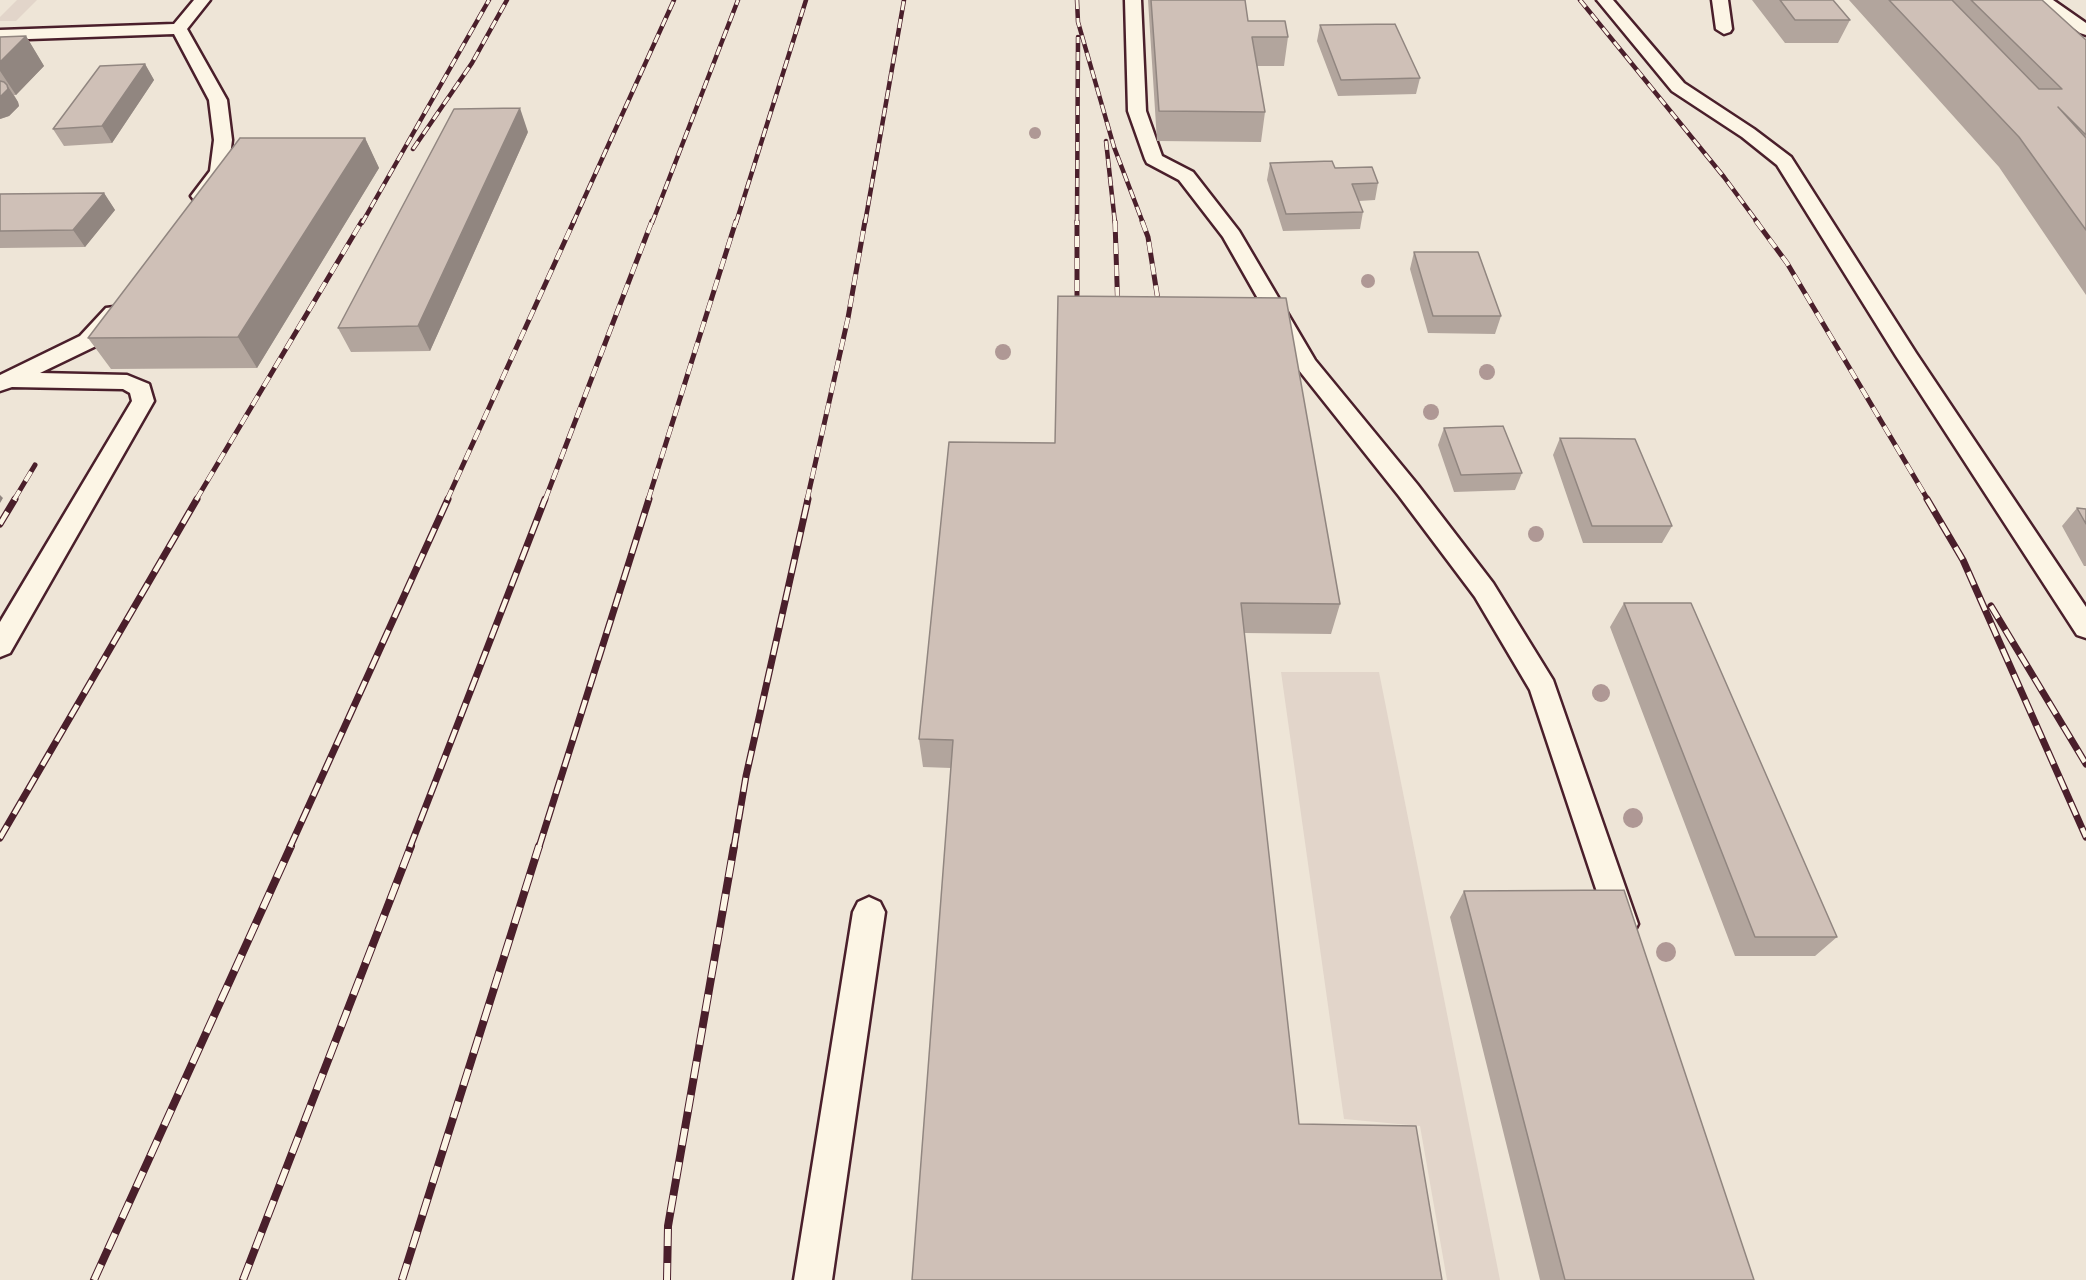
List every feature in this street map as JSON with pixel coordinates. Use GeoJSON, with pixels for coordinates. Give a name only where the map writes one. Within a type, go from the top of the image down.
{"type":"FeatureCollection","features":[{"type":"Feature","properties":{"kind":"lane"},"geometry":{"type":"LineString","coordinates":[[0,35],[179,29],[202,0]]}},
{"type":"Feature","properties":{"kind":"lane"},"geometry":{"type":"LineString","coordinates":[[1133,0],[1137,111],[1154,159],[1186,176],[1232,235],[1306,364],[1485,590],[1543,688],[1632,952]]}},
{"type":"Feature","properties":{"kind":"lane"},"geometry":{"type":"LineString","coordinates":[[1605,0],[1678,87],[1748,133],[1784,161],[1907,356],[2086,628]]}},
{"type":"Feature","properties":{"kind":"lane"},"geometry":{"type":"LineString","coordinates":[[1720,0],[1724,29]]}},
{"type":"Feature","properties":{"kind":"lane"},"geometry":{"type":"LineString","coordinates":[[2043,0],[2086,30]]}},
{"type":"Feature","properties":{"kind":"lane"},"geometry":{"type":"LineString","coordinates":[[179,29],[218,100],[223,140],[219,171],[192,209]]}},
{"type":"Feature","properties":{"kind":"lane"},"geometry":{"type":"LineString","coordinates":[[4,382],[88,341],[123,302]]}},
{"type":"Feature","properties":{"kind":"lane"},"geometry":{"type":"LineString","coordinates":[[0,646],[143,401],[141,389],[127,382],[4,382]]}},
{"type":"Feature","properties":{"kind":"lane"},"geometry":{"type":"LineString","coordinates":[[813,1280],[869,912]]}},
{"type":"Feature","properties":{"kind":"shaded area"},"geometry":{"type":"Polygon","coordinates":[[[0,0],[2086,0],[2086,1280],[0,1280],[0,0]]]}},
{"type":"Feature","properties":{"kind":"shaded area"},"geometry":{"type":"Polygon","coordinates":[[[17,0],[37,0],[16,21],[0,21],[0,17],[17,0]]]}},
{"type":"Feature","properties":{"kind":"shaded area"},"geometry":{"type":"Polygon","coordinates":[[[1281,672],[1379,672],[1500,1280],[1447,1280],[1420,1126],[1344,1119],[1281,672]]]}},
{"type":"Feature","properties":{"kind":"building"},"geometry":{"type":"Polygon","coordinates":[[[1151,0],[1245,0],[1248,21],[1285,21],[1288,37],[1252,37],[1265,112],[1159,111],[1151,0]]]}},
{"type":"Feature","properties":{"kind":"building"},"geometry":{"type":"Polygon","coordinates":[[[1780,0],[1833,0],[1850,20],[1795,20],[1780,0]]]}},
{"type":"Feature","properties":{"kind":"building"},"geometry":{"type":"Polygon","coordinates":[[[1889,0],[1952,0],[2039,89],[2062,89],[1971,0],[2042,0],[2086,40],[2086,135],[2058,107],[2086,138],[2086,230],[2019,137],[1889,0]]]}},
{"type":"Feature","properties":{"kind":"building"},"geometry":{"type":"Polygon","coordinates":[[[1395,24],[1420,78],[1341,80],[1320,25],[1395,24]]]}},
{"type":"Feature","properties":{"kind":"building"},"geometry":{"type":"Polygon","coordinates":[[[26,36],[0,62],[0,37],[26,36]]]}},
{"type":"Feature","properties":{"kind":"building"},"geometry":{"type":"Polygon","coordinates":[[[145,64],[102,126],[53,129],[100,66],[145,64]]]}},
{"type":"Feature","properties":{"kind":"building"},"geometry":{"type":"Polygon","coordinates":[[[0,81],[7,85],[8,89],[0,97],[0,81]]]}},
{"type":"Feature","properties":{"kind":"building"},"geometry":{"type":"Polygon","coordinates":[[[520,108],[418,326],[338,328],[454,109],[520,108]]]}},
{"type":"Feature","properties":{"kind":"building"},"geometry":{"type":"Polygon","coordinates":[[[240,138],[365,138],[238,337],[88,338],[240,138]]]}},
{"type":"Feature","properties":{"kind":"building"},"geometry":{"type":"Polygon","coordinates":[[[1332,161],[1335,168],[1372,167],[1378,183],[1352,184],[1363,212],[1286,214],[1270,163],[1332,161]]]}},
{"type":"Feature","properties":{"kind":"building"},"geometry":{"type":"Polygon","coordinates":[[[104,193],[73,230],[0,231],[0,194],[104,193]]]}},
{"type":"Feature","properties":{"kind":"building"},"geometry":{"type":"Polygon","coordinates":[[[1414,252],[1478,252],[1501,316],[1433,316],[1414,252]]]}},
{"type":"Feature","properties":{"kind":"building"},"geometry":{"type":"Polygon","coordinates":[[[1058,296],[1286,298],[1340,604],[1241,603],[1299,1124],[1416,1126],[1442,1280],[912,1280],[953,740],[919,739],[949,442],[1055,443],[1058,296]]]}},
{"type":"Feature","properties":{"kind":"building"},"geometry":{"type":"Polygon","coordinates":[[[1503,426],[1522,473],[1461,475],[1444,428],[1503,426]]]}},
{"type":"Feature","properties":{"kind":"building"},"geometry":{"type":"Polygon","coordinates":[[[1560,438],[1635,439],[1672,526],[1592,526],[1560,438]]]}},
{"type":"Feature","properties":{"kind":"building"},"geometry":{"type":"Polygon","coordinates":[[[2077,508],[2086,509],[2086,524],[2077,508]]]}},
{"type":"Feature","properties":{"kind":"building"},"geometry":{"type":"Polygon","coordinates":[[[1624,603],[1691,603],[1837,937],[1755,937],[1624,603]]]}},
{"type":"Feature","properties":{"kind":"building"},"geometry":{"type":"Polygon","coordinates":[[[1624,890],[1754,1280],[1565,1280],[1464,891],[1624,890]]]}},
{"type":"Feature","properties":{"kind":"railway"},"geometry":{"type":"LineString","coordinates":[[362,223],[489,0]]}},
{"type":"Feature","properties":{"kind":"railway"},"geometry":{"type":"LineString","coordinates":[[413,149],[472,63],[507,0]]}},
{"type":"Feature","properties":{"kind":"railway"},"geometry":{"type":"LineString","coordinates":[[573,223],[674,0]]}},
{"type":"Feature","properties":{"kind":"railway"},"geometry":{"type":"LineString","coordinates":[[652,223],[738,0]]}},
{"type":"Feature","properties":{"kind":"railway"},"geometry":{"type":"LineString","coordinates":[[736,223],[806,0]]}},
{"type":"Feature","properties":{"kind":"railway"},"geometry":{"type":"LineString","coordinates":[[865,223],[904,0]]}},
{"type":"Feature","properties":{"kind":"railway"},"geometry":{"type":"LineString","coordinates":[[1077,0],[1078,22],[1114,147],[1143,223]]}},
{"type":"Feature","properties":{"kind":"railway"},"geometry":{"type":"LineString","coordinates":[[1580,0],[1724,177],[1758,223]]}},
{"type":"Feature","properties":{"kind":"railway"},"geometry":{"type":"LineString","coordinates":[[1077,223],[1078,37]]}},
{"type":"Feature","properties":{"kind":"railway"},"geometry":{"type":"LineString","coordinates":[[1106,141],[1115,223]]}},
{"type":"Feature","properties":{"kind":"railway"},"geometry":{"type":"LineString","coordinates":[[196,500],[362,221]]}},
{"type":"Feature","properties":{"kind":"railway"},"geometry":{"type":"LineString","coordinates":[[447,500],[574,221]]}},
{"type":"Feature","properties":{"kind":"railway"},"geometry":{"type":"LineString","coordinates":[[545,500],[652,221]]}},
{"type":"Feature","properties":{"kind":"railway"},"geometry":{"type":"LineString","coordinates":[[648,500],[736,221]]}},
{"type":"Feature","properties":{"kind":"railway"},"geometry":{"type":"LineString","coordinates":[[807,500],[848,318],[865,221]]}},
{"type":"Feature","properties":{"kind":"railway"},"geometry":{"type":"LineString","coordinates":[[1115,221],[1118,314]]}},
{"type":"Feature","properties":{"kind":"railway"},"geometry":{"type":"LineString","coordinates":[[1142,221],[1148,237],[1160,313]]}},
{"type":"Feature","properties":{"kind":"railway"},"geometry":{"type":"LineString","coordinates":[[1756,221],[1787,263],[1928,500]]}},
{"type":"Feature","properties":{"kind":"railway"},"geometry":{"type":"LineString","coordinates":[[1077,223],[1077,313]]}},
{"type":"Feature","properties":{"kind":"railway"},"geometry":{"type":"LineString","coordinates":[[14,500],[35,465]]}},
{"type":"Feature","properties":{"kind":"railway"},"geometry":{"type":"LineString","coordinates":[[0,524],[15,499]]}},
{"type":"Feature","properties":{"kind":"railway"},"geometry":{"type":"LineString","coordinates":[[0,838],[197,499]]}},
{"type":"Feature","properties":{"kind":"railway"},"geometry":{"type":"LineString","coordinates":[[290,847],[448,499]]}},
{"type":"Feature","properties":{"kind":"railway"},"geometry":{"type":"LineString","coordinates":[[410,847],[545,499]]}},
{"type":"Feature","properties":{"kind":"railway"},"geometry":{"type":"LineString","coordinates":[[539,847],[649,499]]}},
{"type":"Feature","properties":{"kind":"railway"},"geometry":{"type":"LineString","coordinates":[[734,847],[746,776],[808,499]]}},
{"type":"Feature","properties":{"kind":"railway"},"geometry":{"type":"LineString","coordinates":[[1927,499],[1963,560],[2086,837]]}},
{"type":"Feature","properties":{"kind":"railway"},"geometry":{"type":"LineString","coordinates":[[1991,606],[2086,764]]}},
{"type":"Feature","properties":{"kind":"railway"},"geometry":{"type":"LineString","coordinates":[[94,1280],[291,846]]}},
{"type":"Feature","properties":{"kind":"railway"},"geometry":{"type":"LineString","coordinates":[[243,1280],[411,846]]}},
{"type":"Feature","properties":{"kind":"railway"},"geometry":{"type":"LineString","coordinates":[[402,1280],[539,846]]}},
{"type":"Feature","properties":{"kind":"railway"},"geometry":{"type":"LineString","coordinates":[[667,1280],[668,1226],[734,846]]}}]}
